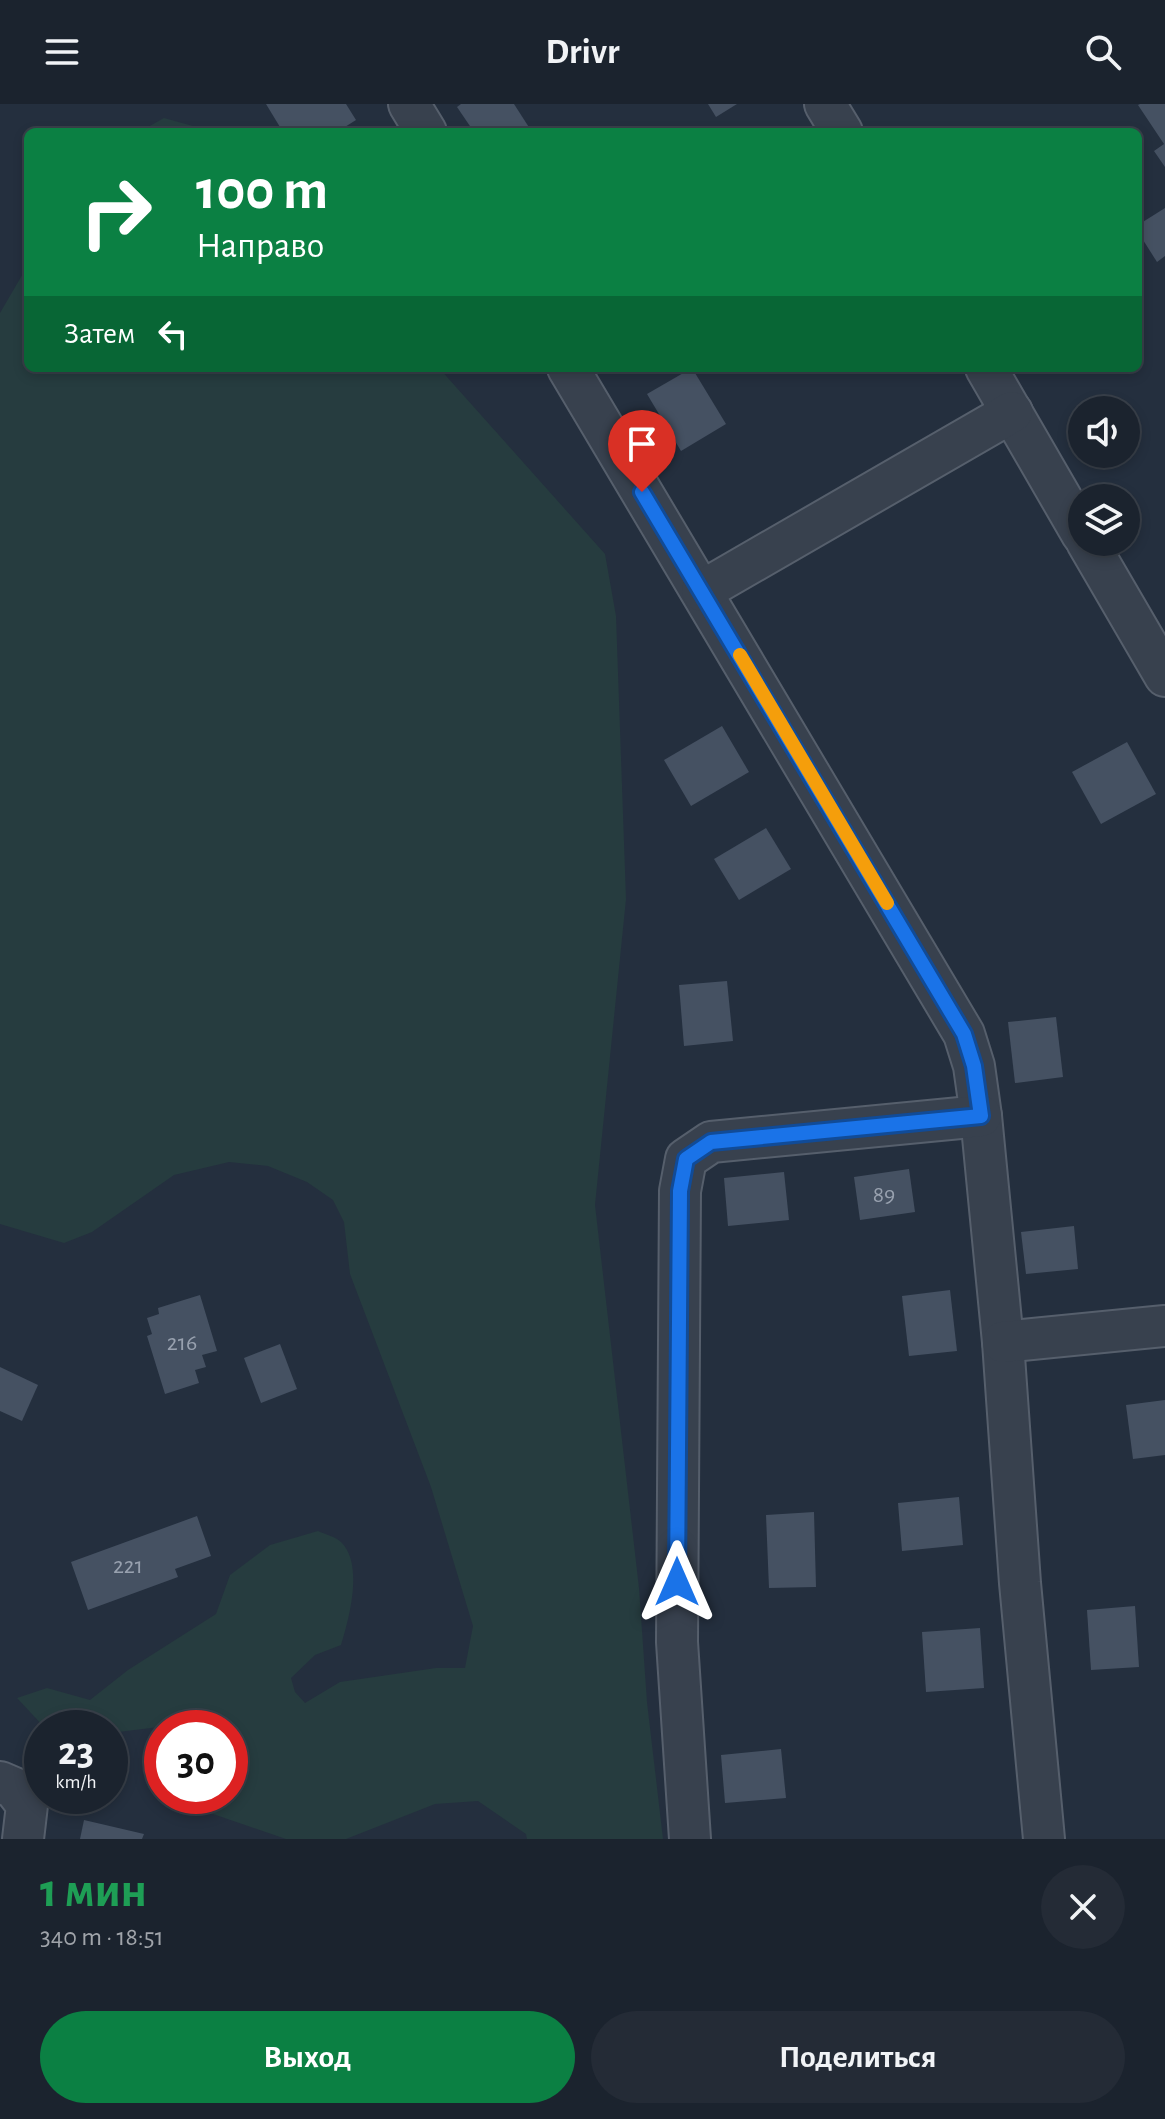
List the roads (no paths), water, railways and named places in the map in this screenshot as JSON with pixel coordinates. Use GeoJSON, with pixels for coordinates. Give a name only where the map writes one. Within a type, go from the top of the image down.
{"type":"FeatureCollection","features":[{"type":"Feature","properties":{"kind":"street"},"geometry":{"type":"LineString","coordinates":[[409,104],[424,128]]}},
{"type":"Feature","properties":{"kind":"street"},"geometry":{"type":"LineString","coordinates":[[825,104],[840,128]]}},
{"type":"Feature","properties":{"kind":"street"},"geometry":{"type":"LineString","coordinates":[[570,372],[964,1034],[974,1066],[981,1116],[1044,1839]]}},
{"type":"Feature","properties":{"kind":"street"},"geometry":{"type":"LineString","coordinates":[[988,372],[1068,510]]}},
{"type":"Feature","properties":{"kind":"street"},"geometry":{"type":"LineString","coordinates":[[702,591],[1012,412]]}},
{"type":"Feature","properties":{"kind":"street"},"geometry":{"type":"LineString","coordinates":[[1097,556],[1153,631],[1165,676]]}},
{"type":"Feature","properties":{"kind":"street"},"geometry":{"type":"LineString","coordinates":[[690,1839],[677,1642],[680,1191],[686,1159],[711,1142],[981,1116]]}},
{"type":"Feature","properties":{"kind":"street"},"geometry":{"type":"LineString","coordinates":[[1003,1342],[1165,1326]]}},
{"type":"Feature","properties":{"kind":"street"},"geometry":{"type":"LineString","coordinates":[[0,1782],[14,1788],[27,1805],[23,1839]]}}]}
